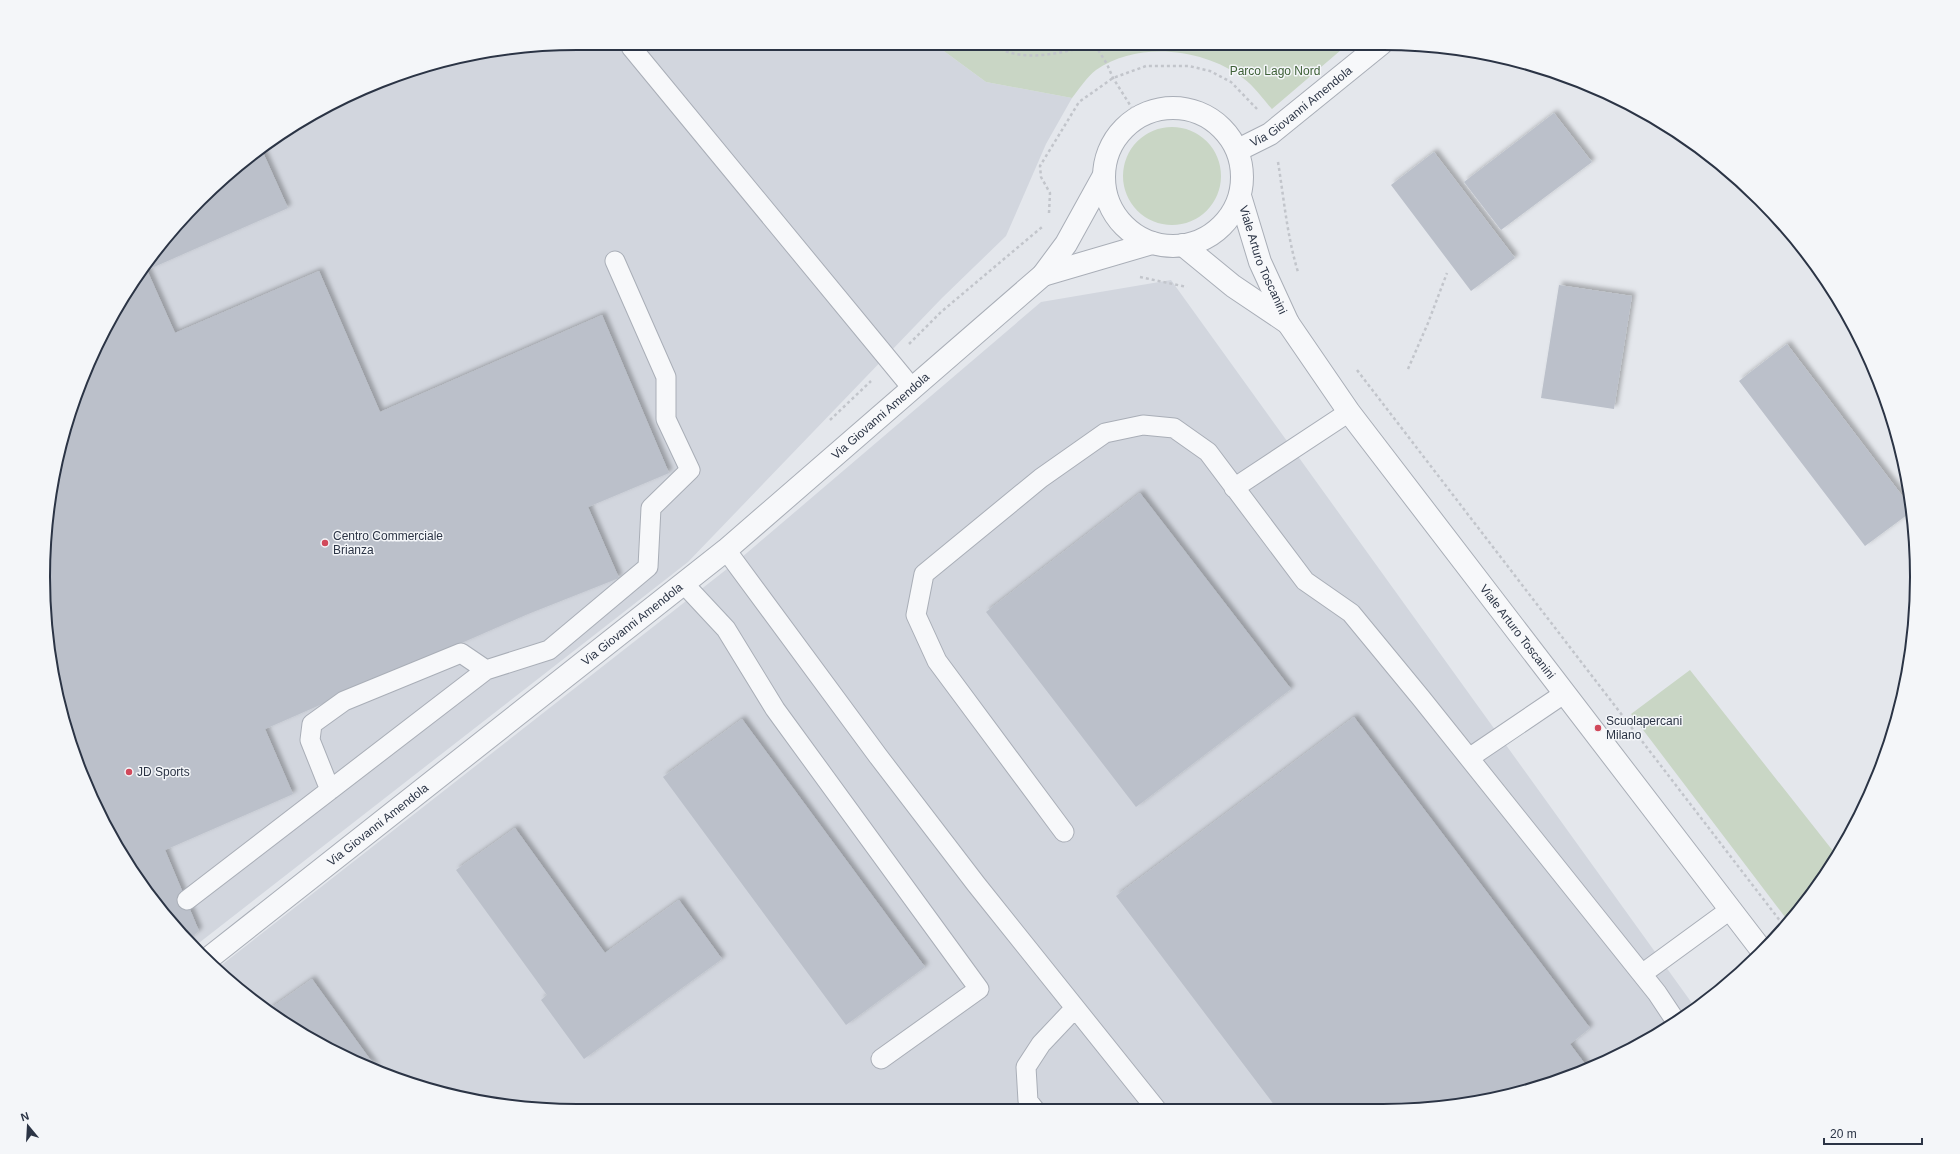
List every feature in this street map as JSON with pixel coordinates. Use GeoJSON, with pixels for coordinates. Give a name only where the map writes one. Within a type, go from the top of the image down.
{"type":"FeatureCollection","features":[{"type":"Feature","properties":{"kind":"street","name":"Via Giovanni Amendola"},"geometry":{"type":"LineString","coordinates":[[1238,150],[1270,134],[1374,50]]}},
{"type":"Feature","properties":{"kind":"street"},"geometry":{"type":"LineString","coordinates":[[1168,107],[1195,110],[1208,116],[1227,131],[1238,150],[1244,173],[1240,196],[1229,219],[1211,235],[1183,245],[1165,246],[1152,243],[1130,232],[1118,220],[1107,201],[1103,177],[1105,160],[1115,138],[1137,116],[1168,107]]}},
{"type":"Feature","properties":{"kind":"street","name":"Via Giovanni Amendola"},"geometry":{"type":"LineString","coordinates":[[211,956],[726,550],[1043,276],[1060,253],[1103,177]]}},
{"type":"Feature","properties":{"kind":"street","name":"Viale Arturo Toscanini"},"geometry":{"type":"LineString","coordinates":[[1240,196],[1260,262],[1288,323],[1349,412],[1731,909],[1758,947]]}},
{"type":"Feature","properties":{"kind":"street","name":"Via Giovanni Amendola"},"geometry":{"type":"LineString","coordinates":[[1043,276],[1152,243]]}},
{"type":"Feature","properties":{"kind":"street","name":"Viale Arturo Toscanini"},"geometry":{"type":"LineString","coordinates":[[1183,245],[1232,286],[1288,323]]}},
{"type":"Feature","properties":{"kind":"lane"},"geometry":{"type":"LineString","coordinates":[[633,50],[912,388]]}},
{"type":"Feature","properties":{"kind":"lane"},"geometry":{"type":"LineString","coordinates":[[187,900],[486,670],[549,650],[648,567],[651,508],[690,470],[666,419],[666,377],[615,261]]}},
{"type":"Feature","properties":{"kind":"lane"},"geometry":{"type":"LineString","coordinates":[[1234,488],[1349,412]]}},
{"type":"Feature","properties":{"kind":"lane"},"geometry":{"type":"LineString","coordinates":[[1064,832],[937,661],[916,615],[924,574],[1041,478],[1105,433],[1143,425],[1174,428],[1208,452],[1305,581],[1351,613],[1642,974],[1673,1017]]}},
{"type":"Feature","properties":{"kind":"lane"},"geometry":{"type":"LineString","coordinates":[[726,550],[878,756],[976,884],[1152,1104]]}},
{"type":"Feature","properties":{"kind":"lane"},"geometry":{"type":"LineString","coordinates":[[684,584],[726,629],[775,709],[980,989],[881,1059]]}},
{"type":"Feature","properties":{"kind":"lane"},"geometry":{"type":"LineString","coordinates":[[330,790],[310,740],[312,724],[344,701],[461,653],[486,670]]}},
{"type":"Feature","properties":{"kind":"lane"},"geometry":{"type":"LineString","coordinates":[[1469,758],[1565,693]]}},
{"type":"Feature","properties":{"kind":"lane"},"geometry":{"type":"LineString","coordinates":[[1642,974],[1731,909]]}},
{"type":"Feature","properties":{"kind":"lane"},"geometry":{"type":"LineString","coordinates":[[1030,1104],[1028,1101],[1026,1066],[1041,1044],[1075,1008]]}},
{"type":"Feature","properties":{"kind":"path"},"geometry":{"type":"LineString","coordinates":[[1008,50],[1027,56],[1053,55],[1074,50]]}},
{"type":"Feature","properties":{"kind":"path"},"geometry":{"type":"LineString","coordinates":[[1097,50],[1137,116]]}},
{"type":"Feature","properties":{"kind":"path"},"geometry":{"type":"LineString","coordinates":[[1049,221],[1050,194],[1041,177],[1040,166],[1078,102],[1113,78],[1146,66],[1189,66],[1210,71],[1231,82],[1260,114],[1270,134],[1276,154],[1285,201],[1289,239],[1300,278]]}},
{"type":"Feature","properties":{"kind":"path"},"geometry":{"type":"LineString","coordinates":[[827,422],[942,312],[1044,225]]}},
{"type":"Feature","properties":{"kind":"path"},"geometry":{"type":"LineString","coordinates":[[1038,229],[1060,253]]}},
{"type":"Feature","properties":{"kind":"path"},"geometry":{"type":"LineString","coordinates":[[1408,369],[1428,323],[1447,273]]}},
{"type":"Feature","properties":{"kind":"path"},"geometry":{"type":"LineString","coordinates":[[1137,277],[1152,278],[1192,288]]}},
{"type":"Feature","properties":{"kind":"path"},"geometry":{"type":"LineString","coordinates":[[1356,369],[1781,922]]}},
{"type":"Feature","properties":{"kind":"shaded area","name":"Centro Commerciale Brianza"},"geometry":{"type":"Polygon","coordinates":[[[942,50],[986,82],[1072,98],[1046,144],[1006,236],[942,298],[688,562],[198,943],[159,898],[139,870],[104,810],[90,779],[78,746],[60,680],[51,611],[50,577],[51,543],[55,508],[60,474],[68,441],[90,375],[104,344],[139,284],[159,256],[204,204],[256,159],[313,121],[344,104],[375,90],[408,78],[474,60],[543,51],[942,50]]]}},
{"type":"Feature","properties":{"kind":"shaded area"},"geometry":{"type":"Polygon","coordinates":[[[1171,280],[1692,1003],[1676,1015],[1616,1050],[1585,1064],[1552,1076],[1486,1094],[1417,1103],[577,1104],[543,1103],[474,1094],[408,1076],[375,1064],[344,1050],[284,1015],[256,995],[221,965],[741,558],[1041,302],[1171,280]]]}},
{"type":"Feature","properties":{"kind":"green space","name":"Parco Lago Nord"},"geometry":{"type":"Polygon","coordinates":[[[942,50],[1341,50],[1272,109],[1247,81],[1227,68],[1209,60],[1170,52],[1150,52],[1131,55],[1113,61],[1096,70],[1083,83],[1072,98],[986,82],[942,50]]]}},
{"type":"Feature","properties":{"kind":"green space"},"geometry":{"type":"Polygon","coordinates":[[[1172,127],[1191,130],[1207,141],[1218,157],[1221,176],[1218,195],[1207,211],[1191,222],[1172,225],[1153,222],[1137,211],[1126,195],[1123,176],[1126,157],[1137,141],[1153,130],[1172,127]]]}},
{"type":"Feature","properties":{"kind":"green space"},"geometry":{"type":"Polygon","coordinates":[[[1690,670],[1833,851],[1801,898],[1785,917],[1631,714],[1690,670]]]}},
{"type":"Feature","properties":{"kind":"building"},"geometry":{"type":"Polygon","coordinates":[[[1554,113],[1592,162],[1501,230],[1464,182],[1554,113]]]}},
{"type":"Feature","properties":{"kind":"building"},"geometry":{"type":"Polygon","coordinates":[[[1434,152],[1515,258],[1471,291],[1391,185],[1434,152]]]}},
{"type":"Feature","properties":{"kind":"building","name":"Centro Commerciale Brianza"},"geometry":{"type":"Polygon","coordinates":[[[264,154],[288,208],[150,269],[204,204],[264,154]]]}},
{"type":"Feature","properties":{"kind":"building","name":"Centro Commerciale Brianza"},"geometry":{"type":"Polygon","coordinates":[[[319,271],[380,412],[602,315],[669,473],[588,507],[619,578],[528,614],[265,729],[293,794],[165,850],[199,931],[192,937],[159,898],[139,870],[104,810],[90,779],[68,713],[60,680],[51,611],[51,543],[60,474],[68,441],[90,375],[104,344],[139,284],[148,272],[175,333],[319,271]]]}},
{"type":"Feature","properties":{"kind":"building"},"geometry":{"type":"Polygon","coordinates":[[[1559,285],[1632,296],[1614,409],[1541,398],[1559,285]]]}},
{"type":"Feature","properties":{"kind":"building"},"geometry":{"type":"Polygon","coordinates":[[[1787,344],[1903,497],[1906,516],[1865,546],[1739,381],[1787,344]]]}},
{"type":"Feature","properties":{"kind":"building"},"geometry":{"type":"Polygon","coordinates":[[[1140,493],[1291,689],[1136,807],[986,612],[1140,493]]]}},
{"type":"Feature","properties":{"kind":"building"},"geometry":{"type":"Polygon","coordinates":[[[1354,717],[1590,1028],[1570,1044],[1585,1064],[1519,1086],[1486,1094],[1452,1099],[1417,1103],[1383,1104],[1273,1104],[1116,896],[1354,717]]]}},
{"type":"Feature","properties":{"kind":"building"},"geometry":{"type":"Polygon","coordinates":[[[742,719],[925,967],[846,1025],[663,777],[742,719]]]}},
{"type":"Feature","properties":{"kind":"building"},"geometry":{"type":"Polygon","coordinates":[[[515,828],[605,953],[679,900],[722,959],[584,1059],[541,1000],[547,995],[456,870],[515,828]]]}},
{"type":"Feature","properties":{"kind":"building"},"geometry":{"type":"Polygon","coordinates":[[[312,979],[373,1063],[344,1050],[313,1033],[273,1007],[312,979]]]}},
{"type":"Feature","properties":{"kind":"place","name":"Centro Commerciale Brianza"},"geometry":{"type":"Point","coordinates":[325,543]}},
{"type":"Feature","properties":{"kind":"place","name":"Scuolapercani Milano"},"geometry":{"type":"Point","coordinates":[1598,728]}},
{"type":"Feature","properties":{"kind":"place","name":"JD Sports"},"geometry":{"type":"Point","coordinates":[129,772]}}]}
